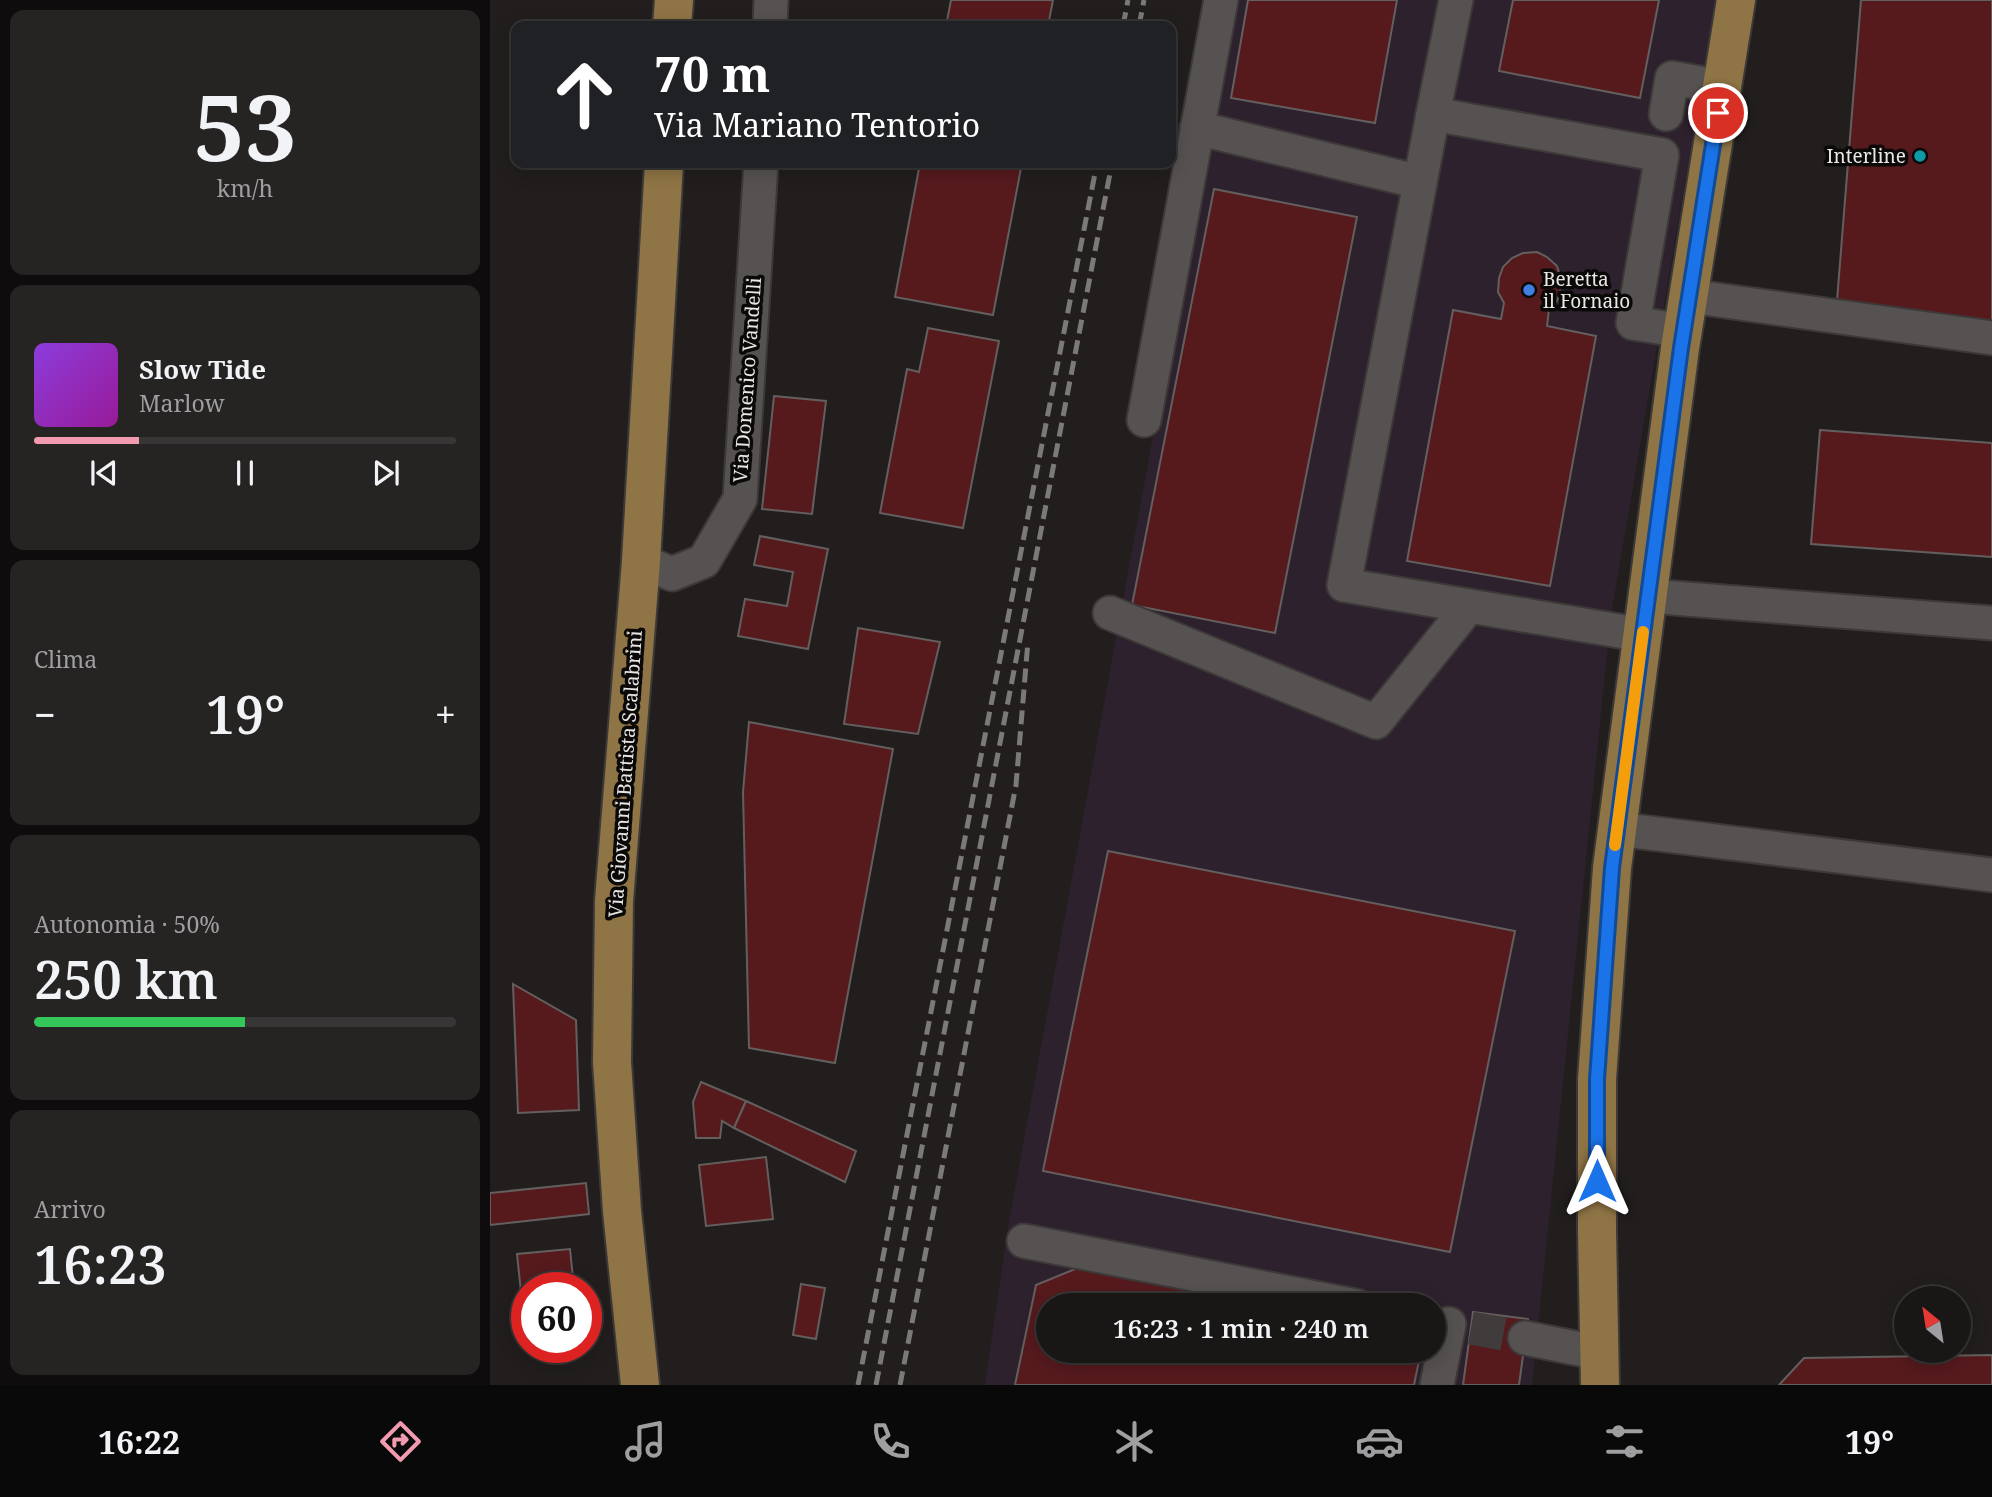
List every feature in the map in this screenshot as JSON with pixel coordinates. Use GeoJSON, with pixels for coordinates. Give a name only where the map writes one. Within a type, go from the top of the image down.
{"type":"FeatureCollection","features":[{"type":"Feature","properties":{"kind":"main road"},"geometry":{"type":"LineString","coordinates":[[672,21],[674,0]]}},
{"type":"Feature","properties":{"kind":"main road"},"geometry":{"type":"LineString","coordinates":[[1600,1369],[1597,1079],[1612,868],[1686,313],[1735,0]]}},
{"type":"Feature","properties":{"kind":"main road","name":"Via Giovanni Battista Scalabrini"},"geometry":{"type":"LineString","coordinates":[[640,1385],[622,1211],[612,1062],[614,901],[640,561],[664,168]]}},
{"type":"Feature","properties":{"kind":"lane"},"geometry":{"type":"LineString","coordinates":[[770,21],[771,0]]}},
{"type":"Feature","properties":{"kind":"lane"},"geometry":{"type":"LineString","coordinates":[[1144,420],[1221,0]]}},
{"type":"Feature","properties":{"kind":"lane"},"geometry":{"type":"LineString","coordinates":[[1456,0],[1343,585],[1643,635]]}},
{"type":"Feature","properties":{"kind":"lane"},"geometry":{"type":"LineString","coordinates":[[1666,114],[1672,78],[1722,87]]}},
{"type":"Feature","properties":{"kind":"lane"},"geometry":{"type":"LineString","coordinates":[[1433,114],[1661,155],[1633,323],[1686,313],[1992,338]]}},
{"type":"Feature","properties":{"kind":"lane"},"geometry":{"type":"LineString","coordinates":[[1197,128],[1420,182]]}},
{"type":"Feature","properties":{"kind":"lane","name":"Via Domenico Vandelli"},"geometry":{"type":"LineString","coordinates":[[640,561],[672,574],[704,561],[740,499],[761,168]]}},
{"type":"Feature","properties":{"kind":"lane"},"geometry":{"type":"LineString","coordinates":[[1648,596],[1992,623]]}},
{"type":"Feature","properties":{"kind":"lane"},"geometry":{"type":"LineString","coordinates":[[1110,613],[1376,722],[1469,606]]}},
{"type":"Feature","properties":{"kind":"lane"},"geometry":{"type":"LineString","coordinates":[[1617,829],[1992,875]]}},
{"type":"Feature","properties":{"kind":"lane"},"geometry":{"type":"LineString","coordinates":[[1024,1241],[1290,1293]]}},
{"type":"Feature","properties":{"kind":"lane"},"geometry":{"type":"LineString","coordinates":[[1437,1385],[1451,1324]]}},
{"type":"Feature","properties":{"kind":"lane"},"geometry":{"type":"LineString","coordinates":[[1525,1338],[1600,1369]]}},
{"type":"Feature","properties":{"kind":"shaded area"},"geometry":{"type":"Polygon","coordinates":[[[1233,0],[1716,0],[1611,615],[1532,1385],[985,1385],[1008,1227],[1233,0]]]}},
{"type":"Feature","properties":{"kind":"building"},"geometry":{"type":"Polygon","coordinates":[[[951,0],[1053,0],[1049,21],[947,21],[951,0]]]}},
{"type":"Feature","properties":{"kind":"building"},"geometry":{"type":"Polygon","coordinates":[[[1248,0],[1397,0],[1375,123],[1231,98],[1248,0]]]}},
{"type":"Feature","properties":{"kind":"building"},"geometry":{"type":"Polygon","coordinates":[[[1513,0],[1659,0],[1640,98],[1499,71],[1513,0]]]}},
{"type":"Feature","properties":{"kind":"building","name":"Interline"},"geometry":{"type":"Polygon","coordinates":[[[1861,0],[1992,0],[1992,324],[1836,313],[1861,0]]]}},
{"type":"Feature","properties":{"kind":"building"},"geometry":{"type":"Polygon","coordinates":[[[919,168],[1021,168],[993,315],[895,297],[919,168]]]}},
{"type":"Feature","properties":{"kind":"building"},"geometry":{"type":"Polygon","coordinates":[[[1214,189],[1357,217],[1275,633],[1132,605],[1214,189]]]}},
{"type":"Feature","properties":{"kind":"building"},"geometry":{"type":"Polygon","coordinates":[[[1537,252],[1557,266],[1561,279],[1557,301],[1549,309],[1547,326],[1596,336],[1550,586],[1407,561],[1453,310],[1501,319],[1504,303],[1498,292],[1503,267],[1512,258],[1523,253],[1537,252]]]}},
{"type":"Feature","properties":{"kind":"building"},"geometry":{"type":"Polygon","coordinates":[[[928,328],[999,341],[963,528],[880,513],[907,369],[919,372],[928,328]]]}},
{"type":"Feature","properties":{"kind":"building"},"geometry":{"type":"Polygon","coordinates":[[[774,396],[826,401],[812,514],[762,509],[774,396]]]}},
{"type":"Feature","properties":{"kind":"building"},"geometry":{"type":"Polygon","coordinates":[[[1820,430],[1992,443],[1992,557],[1811,544],[1820,430]]]}},
{"type":"Feature","properties":{"kind":"building"},"geometry":{"type":"Polygon","coordinates":[[[760,536],[828,549],[808,649],[738,636],[745,599],[787,606],[793,572],[754,565],[760,536]]]}},
{"type":"Feature","properties":{"kind":"building"},"geometry":{"type":"Polygon","coordinates":[[[858,628],[940,642],[918,734],[844,724],[858,628]]]}},
{"type":"Feature","properties":{"kind":"building"},"geometry":{"type":"Polygon","coordinates":[[[749,722],[893,749],[835,1063],[749,1048],[743,792],[749,722]]]}},
{"type":"Feature","properties":{"kind":"building"},"geometry":{"type":"Polygon","coordinates":[[[1108,851],[1515,931],[1450,1252],[1043,1171],[1108,851]]]}},
{"type":"Feature","properties":{"kind":"building"},"geometry":{"type":"Polygon","coordinates":[[[513,984],[576,1020],[579,1110],[518,1113],[513,984]]]}},
{"type":"Feature","properties":{"kind":"building"},"geometry":{"type":"Polygon","coordinates":[[[701,1082],[746,1101],[734,1128],[722,1121],[720,1138],[696,1138],[693,1102],[701,1082]]]}},
{"type":"Feature","properties":{"kind":"building"},"geometry":{"type":"Polygon","coordinates":[[[746,1101],[856,1151],[845,1182],[734,1128],[746,1101]]]}},
{"type":"Feature","properties":{"kind":"building"},"geometry":{"type":"Polygon","coordinates":[[[766,1157],[773,1219],[706,1226],[699,1165],[766,1157]]]}},
{"type":"Feature","properties":{"kind":"building"},"geometry":{"type":"Polygon","coordinates":[[[586,1183],[589,1214],[490,1225],[490,1193],[586,1183]]]}},
{"type":"Feature","properties":{"kind":"building"},"geometry":{"type":"Polygon","coordinates":[[[570,1249],[572,1272],[519,1272],[517,1254],[570,1249]]]}},
{"type":"Feature","properties":{"kind":"building"},"geometry":{"type":"Polygon","coordinates":[[[1080,1267],[1204,1293],[1036,1293],[1036,1363],[1419,1363],[1414,1385],[1015,1385],[1036,1285],[1080,1267]]]}},
{"type":"Feature","properties":{"kind":"building"},"geometry":{"type":"Polygon","coordinates":[[[801,1284],[825,1288],[816,1339],[793,1335],[801,1284]]]}},
{"type":"Feature","properties":{"kind":"building"},"geometry":{"type":"Polygon","coordinates":[[[1473,1312],[1528,1319],[1519,1385],[1463,1385],[1473,1312]]]}},
{"type":"Feature","properties":{"kind":"building"},"geometry":{"type":"Polygon","coordinates":[[[1971,1355],[1992,1355],[1992,1385],[1779,1385],[1804,1358],[1894,1357],[1894,1363],[1971,1363],[1971,1355]]]}},
{"type":"Feature","properties":{"kind":"tunnel"},"geometry":{"type":"LineString","coordinates":[[1471,1328],[1525,1338]]}},
{"type":"Feature","properties":{"kind":"railway"},"geometry":{"type":"LineString","coordinates":[[1124,21],[1128,0]]}},
{"type":"Feature","properties":{"kind":"railway"},"geometry":{"type":"LineString","coordinates":[[1140,21],[1144,0]]}},
{"type":"Feature","properties":{"kind":"railway"},"geometry":{"type":"LineString","coordinates":[[858,1385],[1096,168]]}},
{"type":"Feature","properties":{"kind":"railway"},"geometry":{"type":"LineString","coordinates":[[876,1385],[1111,168]]}},
{"type":"Feature","properties":{"kind":"railway"},"geometry":{"type":"LineString","coordinates":[[900,1385],[1016,785],[1028,641]]}},
{"type":"Feature","properties":{"kind":"slow traffic"},"geometry":{"type":"LineString","coordinates":[[1615,845],[1643,632]]}},
{"type":"Feature","properties":{"kind":"place","name":"Interline"},"geometry":{"type":"Point","coordinates":[1920,156]}},
{"type":"Feature","properties":{"kind":"place","name":"Beretta il Fornaio"},"geometry":{"type":"Point","coordinates":[1529,290]}},
{"type":"Feature","properties":{"kind":"route"},"geometry":{"type":"LineString","coordinates":[[1597,1181],[1597,1079],[1612,868],[1681,348],[1718,113]]}}]}
